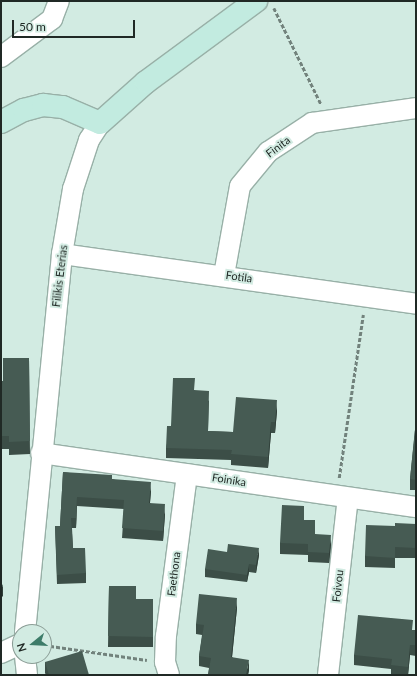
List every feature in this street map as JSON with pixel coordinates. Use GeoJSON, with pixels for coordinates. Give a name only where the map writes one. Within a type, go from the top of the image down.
{"type":"FeatureCollection","features":[{"type":"Feature","properties":{"kind":"main road","name":"Filikis Eterias"},"geometry":{"type":"LineString","coordinates":[[100,123],[146,82],[256,1]]}},
{"type":"Feature","properties":{"kind":"main road"},"geometry":{"type":"LineString","coordinates":[[1,122],[24,110],[43,105],[63,107],[100,123]]}},
{"type":"Feature","properties":{"kind":"street"},"geometry":{"type":"LineString","coordinates":[[1,57],[52,19],[60,1]]}},
{"type":"Feature","properties":{"kind":"street","name":"Finita"},"geometry":{"type":"LineString","coordinates":[[224,275],[240,186],[268,152],[312,123],[416,108]]}},
{"type":"Feature","properties":{"kind":"street","name":"Filikis Eterias"},"geometry":{"type":"LineString","coordinates":[[26,624],[41,452],[62,254],[73,189],[89,140],[100,123]]}},
{"type":"Feature","properties":{"kind":"street","name":"Fotila"},"geometry":{"type":"LineString","coordinates":[[62,254],[224,275],[416,304]]}},
{"type":"Feature","properties":{"kind":"street","name":"Foinika"},"geometry":{"type":"LineString","coordinates":[[41,452],[416,507]]}},
{"type":"Feature","properties":{"kind":"street","name":"Faethona"},"geometry":{"type":"LineString","coordinates":[[167,669],[166,636],[187,474]]}},
{"type":"Feature","properties":{"kind":"street","name":"Foivou"},"geometry":{"type":"LineString","coordinates":[[328,675],[342,497]]}},
{"type":"Feature","properties":{"kind":"street"},"geometry":{"type":"LineString","coordinates":[[1,653],[12,648]]}},
{"type":"Feature","properties":{"kind":"street"},"geometry":{"type":"LineString","coordinates":[[26,664],[27,675]]}},
{"type":"Feature","properties":{"kind":"path"},"geometry":{"type":"LineString","coordinates":[[270,1],[329,121]]}},
{"type":"Feature","properties":{"kind":"path"},"geometry":{"type":"LineString","coordinates":[[342,497],[366,296]]}},
{"type":"Feature","properties":{"kind":"path"},"geometry":{"type":"LineString","coordinates":[[52,647],[167,669]]}},
{"type":"Feature","properties":{"kind":"building"},"geometry":{"type":"Polygon","coordinates":[[[3,358],[29,358],[30,441],[9,442],[9,436],[1,436],[1,381],[3,381],[3,358]]]}},
{"type":"Feature","properties":{"kind":"building"},"geometry":{"type":"Polygon","coordinates":[[[173,378],[195,378],[194,390],[209,391],[208,431],[233,432],[236,397],[277,400],[275,422],[271,422],[268,457],[231,454],[232,450],[166,448],[167,426],[171,426],[173,378]]]}},
{"type":"Feature","properties":{"kind":"building"},"geometry":{"type":"Polygon","coordinates":[[[416,420],[416,480],[410,479],[416,420]]]}},
{"type":"Feature","properties":{"kind":"building"},"geometry":{"type":"Polygon","coordinates":[[[63,472],[112,475],[112,479],[151,482],[149,503],[165,504],[163,531],[122,528],[124,500],[77,497],[76,518],[71,518],[73,548],[85,548],[86,573],[57,575],[55,526],[60,526],[63,472]]]}},
{"type":"Feature","properties":{"kind":"building"},"geometry":{"type":"Polygon","coordinates":[[[282,505],[304,506],[304,520],[315,520],[315,534],[331,535],[329,553],[308,552],[308,544],[280,543],[282,505]]]}},
{"type":"Feature","properties":{"kind":"building"},"geometry":{"type":"Polygon","coordinates":[[[395,523],[416,524],[416,548],[395,547],[395,558],[365,556],[366,525],[395,526],[395,523]]]}},
{"type":"Feature","properties":{"kind":"building"},"geometry":{"type":"Polygon","coordinates":[[[228,544],[259,548],[256,565],[249,564],[247,575],[205,569],[208,549],[227,552],[228,544]]]}},
{"type":"Feature","properties":{"kind":"building"},"geometry":{"type":"Polygon","coordinates":[[[109,586],[136,586],[136,599],[153,599],[153,637],[108,636],[109,586]]]}},
{"type":"Feature","properties":{"kind":"building"},"geometry":{"type":"Polygon","coordinates":[[[199,594],[237,598],[231,657],[249,660],[246,675],[208,675],[211,658],[199,656],[204,625],[196,624],[199,594]]]}},
{"type":"Feature","properties":{"kind":"building"},"geometry":{"type":"Polygon","coordinates":[[[358,615],[413,620],[412,630],[416,630],[416,645],[410,645],[408,667],[391,665],[392,659],[354,655],[358,615]]]}},
{"type":"Feature","properties":{"kind":"building"},"geometry":{"type":"Polygon","coordinates":[[[82,651],[89,675],[49,675],[46,664],[52,664],[52,660],[82,651]]]}}]}
